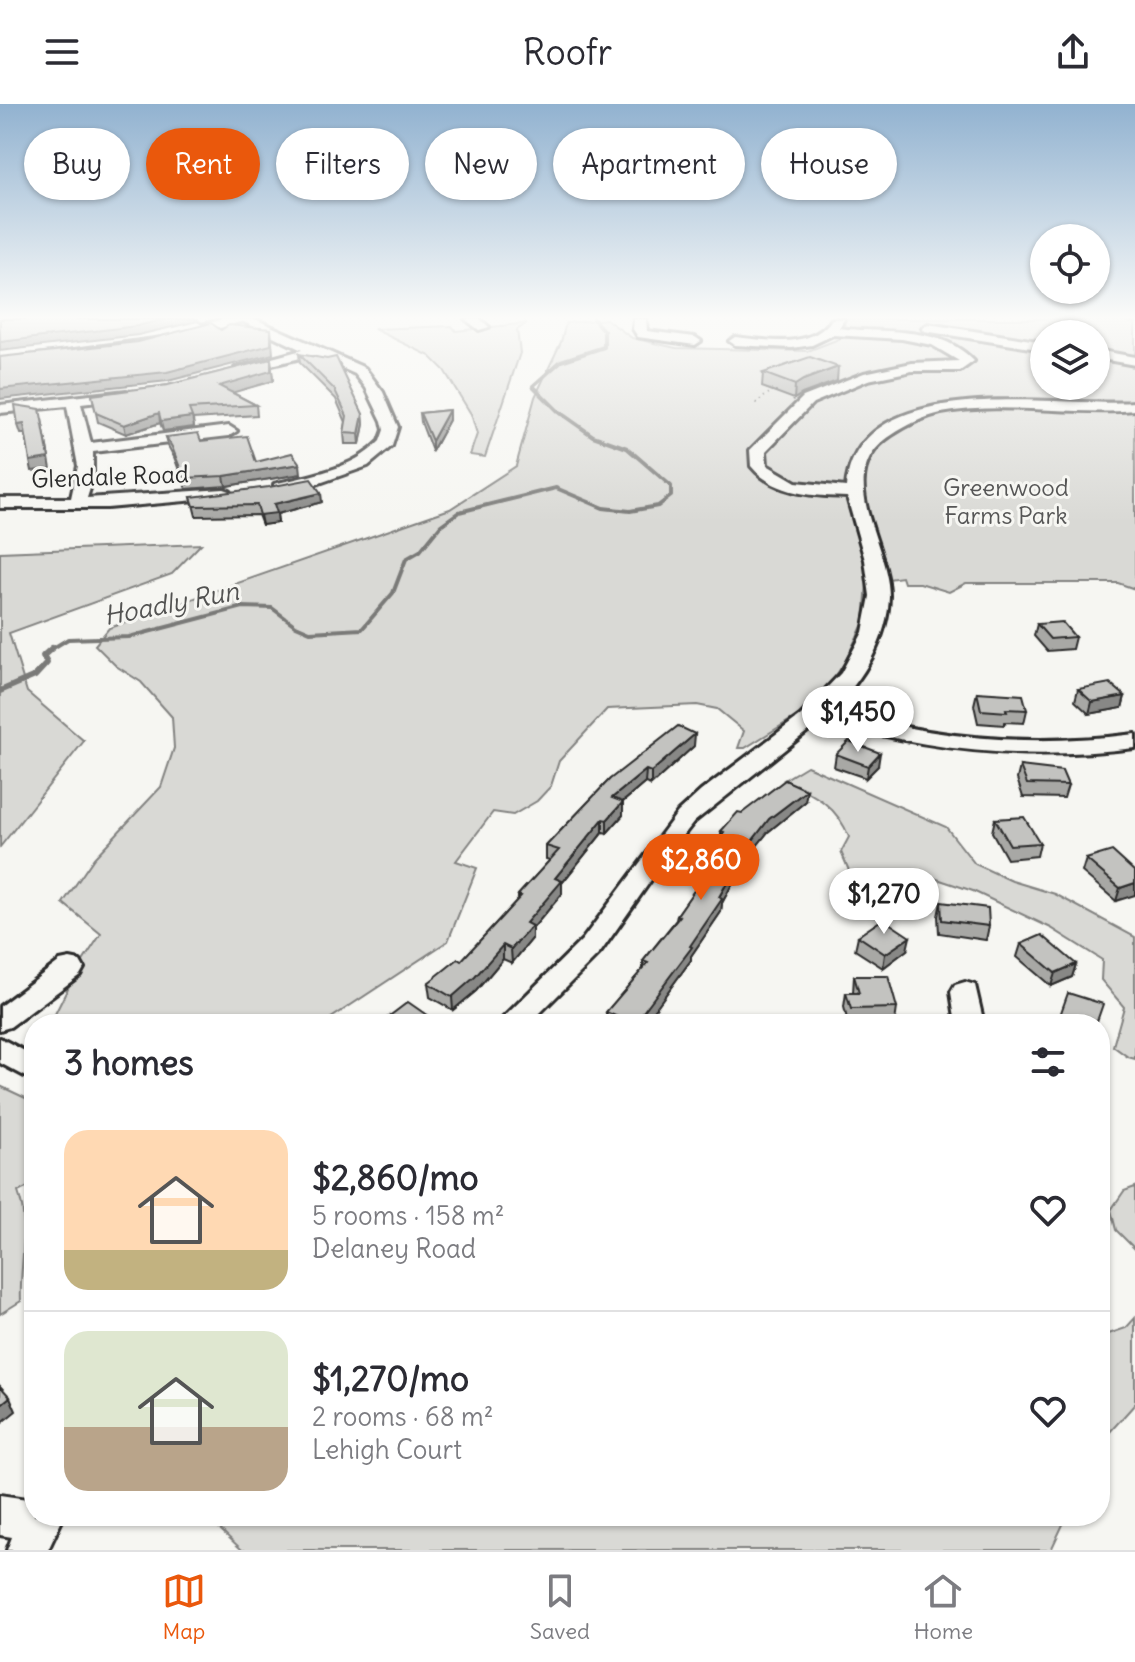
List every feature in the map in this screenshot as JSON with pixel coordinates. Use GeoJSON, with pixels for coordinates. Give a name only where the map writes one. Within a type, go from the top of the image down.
{"type":"FeatureCollection","features":[{"type":"Feature","properties":{"kind":"street"},"geometry":{"type":"LineString","coordinates":[[265,489],[304,482],[351,467],[375,454],[389,437],[390,423],[371,386]]}},
{"type":"Feature","properties":{"kind":"street"},"geometry":{"type":"LineString","coordinates":[[844,386],[817,396],[796,409],[758,450],[759,466],[777,481],[810,490],[855,492]]}},
{"type":"Feature","properties":{"kind":"street"},"geometry":{"type":"LineString","coordinates":[[0,409],[143,392]]}},
{"type":"Feature","properties":{"kind":"street"},"geometry":{"type":"LineString","coordinates":[[73,401],[87,480],[76,504]]}},
{"type":"Feature","properties":{"kind":"street"},"geometry":{"type":"LineString","coordinates":[[522,1014],[563,977],[599,936],[686,816],[821,711],[865,651],[877,618],[878,577],[855,492],[854,469],[863,451],[897,423],[921,413],[976,405],[1088,409],[1135,406]]}},
{"type":"Feature","properties":{"kind":"street"},"geometry":{"type":"LineString","coordinates":[[83,449],[229,431]]}},
{"type":"Feature","properties":{"kind":"street","name":"Glendale Road"},"geometry":{"type":"LineString","coordinates":[[0,503],[76,504],[246,492]]}},
{"type":"Feature","properties":{"kind":"street"},"geometry":{"type":"LineString","coordinates":[[821,711],[922,739],[994,748],[1074,749],[1135,741]]}},
{"type":"Feature","properties":{"kind":"street"},"geometry":{"type":"LineString","coordinates":[[0,1020],[70,968]]}},
{"type":"Feature","properties":{"kind":"street"},"geometry":{"type":"LineString","coordinates":[[965,992],[968,1014]]}},
{"type":"Feature","properties":{"kind":"street"},"geometry":{"type":"LineString","coordinates":[[0,1049],[24,1064]]}},
{"type":"Feature","properties":{"kind":"street"},"geometry":{"type":"LineString","coordinates":[[0,1515],[24,1524]]}},
{"type":"Feature","properties":{"kind":"path"},"geometry":{"type":"LineString","coordinates":[[756,403],[772,391]]}},
{"type":"Feature","properties":{"kind":"green space"},"geometry":{"type":"Polygon","coordinates":[[[454,386],[509,386],[485,457],[470,455],[477,434],[471,414],[454,386]]]}},
{"type":"Feature","properties":{"kind":"green space","name":"Greenwood Farms Park"},"geometry":{"type":"Polygon","coordinates":[[[540,386],[1030,386],[1030,400],[1110,400],[1110,386],[1135,386],[1135,589],[1118,583],[966,583],[949,592],[920,583],[904,583],[902,577],[867,582],[864,622],[845,662],[828,687],[800,714],[745,748],[738,748],[744,731],[717,709],[697,705],[607,709],[559,761],[551,786],[537,801],[513,815],[493,812],[456,861],[477,868],[448,941],[337,1014],[55,1014],[76,972],[101,934],[63,903],[94,858],[161,787],[174,748],[172,717],[141,682],[116,666],[95,645],[109,628],[450,509],[516,466],[540,386]]]}},
{"type":"Feature","properties":{"kind":"green space"},"geometry":{"type":"Polygon","coordinates":[[[201,544],[172,574],[9,633],[27,692],[84,741],[0,847],[0,552],[201,544]]]}},
{"type":"Feature","properties":{"kind":"green space"},"geometry":{"type":"Polygon","coordinates":[[[807,766],[946,827],[975,864],[1012,881],[1055,894],[1135,937],[1135,1059],[1113,1046],[1124,1007],[1101,980],[1102,960],[1051,928],[973,891],[916,872],[853,880],[841,852],[849,837],[838,816],[814,796],[784,780],[807,766]]]}},
{"type":"Feature","properties":{"kind":"green space"},"geometry":{"type":"Polygon","coordinates":[[[0,1086],[24,1097],[24,1189],[18,1192],[24,1233],[21,1301],[0,1314],[0,1086]]]}},
{"type":"Feature","properties":{"kind":"green space"},"geometry":{"type":"Polygon","coordinates":[[[1135,1187],[1135,1249],[1116,1230],[1111,1210],[1124,1191],[1135,1187]]]}},
{"type":"Feature","properties":{"kind":"green space"},"geometry":{"type":"Polygon","coordinates":[[[1135,1318],[1135,1404],[1110,1432],[1110,1334],[1126,1328],[1135,1318]]]}},
{"type":"Feature","properties":{"kind":"green space"},"geometry":{"type":"Polygon","coordinates":[[[217,1526],[1062,1526],[1051,1550],[242,1550],[217,1526]]]}},
{"type":"Feature","properties":{"kind":"building"},"geometry":{"type":"Polygon","coordinates":[[[157,386],[220,386],[256,405],[189,409],[192,417],[161,421],[159,413],[124,425],[96,413],[92,395],[157,386]]]}},
{"type":"Feature","properties":{"kind":"building"},"geometry":{"type":"Polygon","coordinates":[[[331,386],[350,386],[363,414],[359,434],[344,433],[347,416],[331,386]]]}},
{"type":"Feature","properties":{"kind":"building"},"geometry":{"type":"Polygon","coordinates":[[[15,405],[40,409],[49,458],[30,461],[24,424],[18,425],[15,405]]]}},
{"type":"Feature","properties":{"kind":"building"},"geometry":{"type":"Polygon","coordinates":[[[449,410],[432,441],[420,413],[449,410]]]}},
{"type":"Feature","properties":{"kind":"building"},"geometry":{"type":"Polygon","coordinates":[[[198,433],[201,441],[247,436],[256,462],[292,453],[300,464],[224,476],[184,478],[166,437],[198,433]]]}},
{"type":"Feature","properties":{"kind":"building"},"geometry":{"type":"Polygon","coordinates":[[[311,479],[321,493],[274,504],[277,513],[260,515],[257,505],[194,506],[191,497],[269,487],[311,479]]]}},
{"type":"Feature","properties":{"kind":"building"},"geometry":{"type":"Polygon","coordinates":[[[1062,622],[1075,637],[1050,639],[1037,624],[1062,622]]]}},
{"type":"Feature","properties":{"kind":"building"},"geometry":{"type":"Polygon","coordinates":[[[1110,683],[1125,696],[1092,702],[1078,689],[1110,683]]]}},
{"type":"Feature","properties":{"kind":"building"},"geometry":{"type":"Polygon","coordinates":[[[977,692],[1023,695],[1027,710],[981,710],[977,692]]]}},
{"type":"Feature","properties":{"kind":"building"},"geometry":{"type":"Polygon","coordinates":[[[678,726],[695,734],[651,772],[646,770],[612,798],[623,802],[607,820],[603,819],[555,878],[562,881],[526,923],[532,926],[511,949],[503,945],[475,977],[452,997],[428,983],[458,959],[461,961],[521,896],[518,895],[559,850],[546,846],[610,779],[678,726]]]}},
{"type":"Feature","properties":{"kind":"building"},"geometry":{"type":"Polygon","coordinates":[[[849,741],[880,753],[868,766],[836,754],[849,741]]]}},
{"type":"Feature","properties":{"kind":"building"},"geometry":{"type":"Polygon","coordinates":[[[1020,766],[1062,771],[1068,785],[1027,784],[1020,766]]]}},
{"type":"Feature","properties":{"kind":"building"},"geometry":{"type":"Polygon","coordinates":[[[785,780],[807,790],[769,819],[746,849],[719,897],[722,899],[692,947],[642,1014],[606,1012],[648,963],[643,961],[680,916],[677,915],[707,872],[702,871],[724,832],[721,831],[738,812],[742,813],[785,780]]]}},
{"type":"Feature","properties":{"kind":"building"},"geometry":{"type":"Polygon","coordinates":[[[1024,817],[1040,843],[1010,845],[995,819],[1024,817]]]}},
{"type":"Feature","properties":{"kind":"building"},"geometry":{"type":"Polygon","coordinates":[[[1112,851],[1135,872],[1135,883],[1120,888],[1086,859],[1112,851]]]}},
{"type":"Feature","properties":{"kind":"building"},"geometry":{"type":"Polygon","coordinates":[[[941,902],[988,908],[989,926],[942,920],[941,902]]]}},
{"type":"Feature","properties":{"kind":"building"},"geometry":{"type":"Polygon","coordinates":[[[883,919],[910,937],[885,954],[858,936],[883,919]]]}},
{"type":"Feature","properties":{"kind":"building"},"geometry":{"type":"Polygon","coordinates":[[[1042,935],[1076,964],[1055,973],[1021,944],[1042,935]]]}},
{"type":"Feature","properties":{"kind":"building"},"geometry":{"type":"Polygon","coordinates":[[[854,976],[888,976],[897,1008],[851,1009],[846,993],[859,993],[854,976]]]}},
{"type":"Feature","properties":{"kind":"building"},"geometry":{"type":"Polygon","coordinates":[[[1068,993],[1103,1004],[1100,1014],[1060,1014],[1068,993]]]}},
{"type":"Feature","properties":{"kind":"building"},"geometry":{"type":"Polygon","coordinates":[[[408,1002],[425,1014],[392,1014],[408,1002]]]}},
{"type":"Feature","properties":{"kind":"building"},"geometry":{"type":"Polygon","coordinates":[[[0,1386],[10,1397],[0,1405],[0,1386]]]}},
{"type":"Feature","properties":{"kind":"waterway","name":"Hoadly Run"},"geometry":{"type":"LineString","coordinates":[[50,650],[68,639],[129,637],[243,607],[272,608],[296,626],[310,632],[362,629],[393,593],[406,559],[420,551],[441,525],[459,512],[556,488],[603,508],[630,511],[658,506],[671,496],[671,486],[627,448],[593,436],[559,412],[533,386]]}},
{"type":"Feature","properties":{"kind":"waterway","name":"Hoadly Run"},"geometry":{"type":"LineString","coordinates":[[0,691],[35,676],[47,663],[43,656],[52,648]]}}]}
